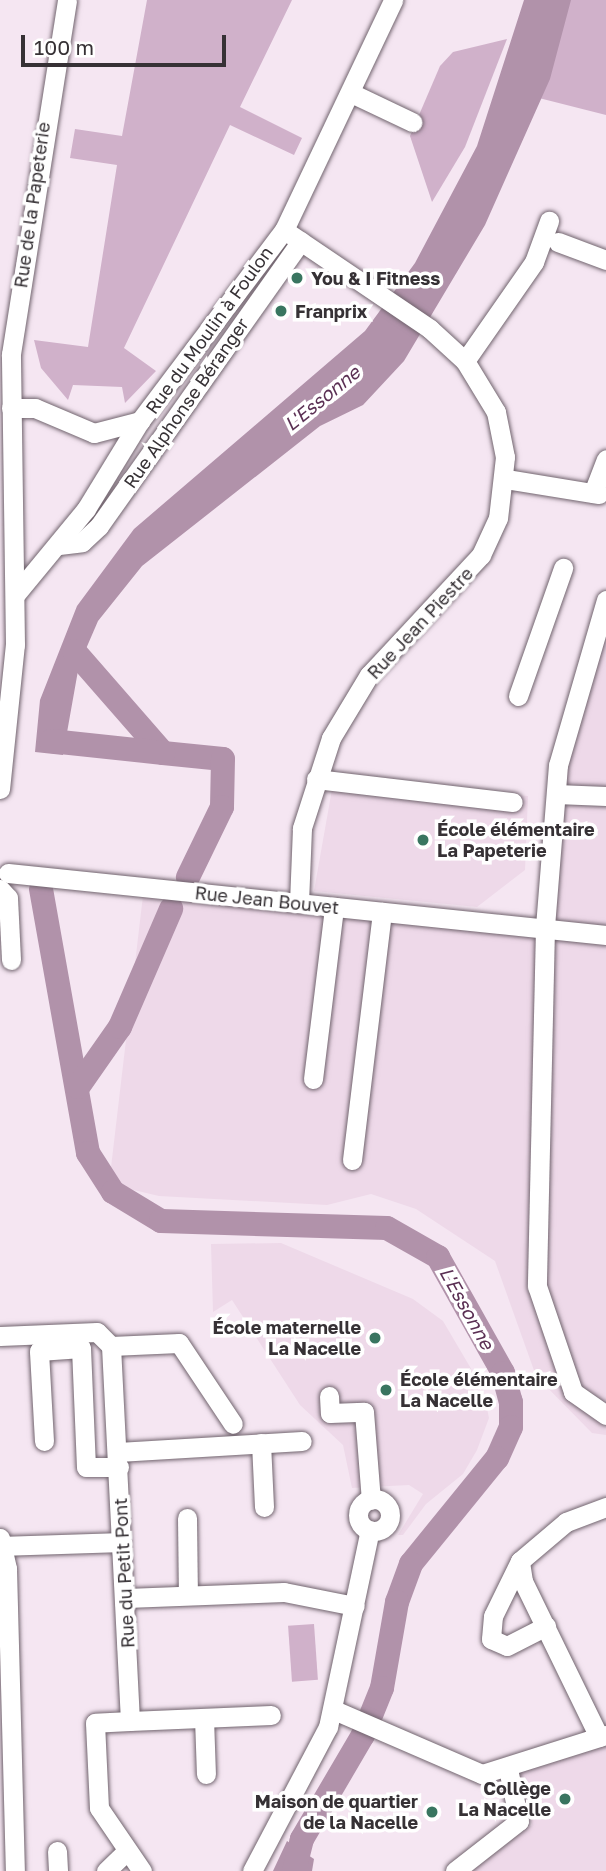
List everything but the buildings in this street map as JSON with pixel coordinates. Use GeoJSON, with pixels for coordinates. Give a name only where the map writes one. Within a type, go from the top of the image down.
{"type":"FeatureCollection","features":[{"type":"Feature","properties":{"kind":"street","name":"Rue de la Papeterie"},"geometry":{"type":"LineString","coordinates":[[0,789],[5,695],[16,594],[6,493],[14,333],[67,0]]}},
{"type":"Feature","properties":{"kind":"street"},"geometry":{"type":"LineString","coordinates":[[284,230],[393,0]]}},
{"type":"Feature","properties":{"kind":"street"},"geometry":{"type":"LineString","coordinates":[[351,93],[412,121]]}},
{"type":"Feature","properties":{"kind":"street"},"geometry":{"type":"LineString","coordinates":[[465,361],[534,262],[550,221]]}},
{"type":"Feature","properties":{"kind":"street","name":"Rue du Moulin à Foulon"},"geometry":{"type":"LineString","coordinates":[[11,408],[35,408],[94,433],[140,421],[284,230]]}},
{"type":"Feature","properties":{"kind":"street","name":"Rue Jean Piestre"},"geometry":{"type":"LineString","coordinates":[[284,230],[430,328],[465,361],[496,412],[506,478],[498,518],[481,555],[369,676],[331,738],[302,828],[299,903]]}},
{"type":"Feature","properties":{"kind":"street","name":"Rue Alphonse Béranger"},"geometry":{"type":"LineString","coordinates":[[59,545],[91,536],[301,241]]}},
{"type":"Feature","properties":{"kind":"street"},"geometry":{"type":"LineString","coordinates":[[558,242],[606,260]]}},
{"type":"Feature","properties":{"kind":"street"},"geometry":{"type":"LineString","coordinates":[[16,594],[59,545],[130,447],[140,421]]}},
{"type":"Feature","properties":{"kind":"street"},"geometry":{"type":"LineString","coordinates":[[506,478],[596,493],[606,460]]}},
{"type":"Feature","properties":{"kind":"street"},"geometry":{"type":"LineString","coordinates":[[518,696],[563,568]]}},
{"type":"Feature","properties":{"kind":"street"},"geometry":{"type":"LineString","coordinates":[[606,600],[573,702],[535,927],[537,1286],[573,1392],[606,1415]]}},
{"type":"Feature","properties":{"kind":"street"},"geometry":{"type":"LineString","coordinates":[[316,779],[513,802]]}},
{"type":"Feature","properties":{"kind":"street"},"geometry":{"type":"LineString","coordinates":[[556,794],[606,796]]}},
{"type":"Feature","properties":{"kind":"street"},"geometry":{"type":"LineString","coordinates":[[6,877],[11,960]]}},
{"type":"Feature","properties":{"kind":"street","name":"Rue Jean Bouvet"},"geometry":{"type":"LineString","coordinates":[[6,877],[62,879],[606,935]]}},
{"type":"Feature","properties":{"kind":"street"},"geometry":{"type":"LineString","coordinates":[[313,1079],[334,907]]}},
{"type":"Feature","properties":{"kind":"street"},"geometry":{"type":"LineString","coordinates":[[352,1160],[382,912]]}},
{"type":"Feature","properties":{"kind":"street"},"geometry":{"type":"LineString","coordinates":[[0,1336],[97,1332],[110,1346],[179,1343],[233,1424]]}},
{"type":"Feature","properties":{"kind":"street","name":"Rue du Petit Pont"},"geometry":{"type":"LineString","coordinates":[[110,1346],[126,1598],[130,1721]]}},
{"type":"Feature","properties":{"kind":"street"},"geometry":{"type":"LineString","coordinates":[[44,1441],[39,1351],[81,1348],[86,1467],[118,1459],[302,1441]]}},
{"type":"Feature","properties":{"kind":"street"},"geometry":{"type":"LineString","coordinates":[[252,1871],[343,1714],[355,1606],[370,1530],[358,1515],[371,1500],[364,1412],[330,1413],[329,1396]]}},
{"type":"Feature","properties":{"kind":"street"},"geometry":{"type":"LineString","coordinates":[[261,1443],[264,1507]]}},
{"type":"Feature","properties":{"kind":"street"},"geometry":{"type":"LineString","coordinates":[[546,1626],[507,1646],[491,1639],[498,1602],[520,1561],[566,1522],[606,1507]]}},
{"type":"Feature","properties":{"kind":"street"},"geometry":{"type":"LineString","coordinates":[[187,1518],[188,1595]]}},
{"type":"Feature","properties":{"kind":"street"},"geometry":{"type":"LineString","coordinates":[[15,1871],[0,1549],[121,1542]]}},
{"type":"Feature","properties":{"kind":"street"},"geometry":{"type":"LineString","coordinates":[[343,1714],[475,1773],[508,1769],[603,1736],[546,1626],[520,1561]]}},
{"type":"Feature","properties":{"kind":"street"},"geometry":{"type":"LineString","coordinates":[[126,1598],[284,1592],[355,1606]]}},
{"type":"Feature","properties":{"kind":"street"},"geometry":{"type":"LineString","coordinates":[[0,1601],[6,1871]]}},
{"type":"Feature","properties":{"kind":"street"},"geometry":{"type":"LineString","coordinates":[[142,1871],[101,1816],[95,1723],[271,1715]]}},
{"type":"Feature","properties":{"kind":"street"},"geometry":{"type":"LineString","coordinates":[[204,1718],[206,1774]]}},
{"type":"Feature","properties":{"kind":"street"},"geometry":{"type":"LineString","coordinates":[[455,1871],[519,1821],[508,1769]]}},
{"type":"Feature","properties":{"kind":"street"},"geometry":{"type":"LineString","coordinates":[[106,1871],[126,1852]]}},
{"type":"Feature","properties":{"kind":"shaded area"},"geometry":{"type":"Polygon","coordinates":[[[147,0],[292,0],[240,107],[302,138],[294,155],[230,125],[124,348],[156,371],[125,403],[122,387],[73,385],[68,400],[41,368],[34,340],[88,347],[117,165],[70,158],[75,129],[122,136],[147,0]]]}},
{"type":"Feature","properties":{"kind":"shaded area"},"geometry":{"type":"Polygon","coordinates":[[[559,0],[606,0],[606,115],[535,97],[559,0]]]}},
{"type":"Feature","properties":{"kind":"shaded area"},"geometry":{"type":"Polygon","coordinates":[[[507,39],[465,147],[432,202],[410,136],[440,66],[453,52],[507,39]]]}},
{"type":"Feature","properties":{"kind":"shaded area"},"geometry":{"type":"Polygon","coordinates":[[[606,610],[606,1435],[592,1433],[536,1376],[495,1261],[416,1209],[371,1194],[327,1205],[159,1196],[121,1187],[110,1176],[144,887],[545,928],[558,765],[606,610]]]}},
{"type":"Feature","properties":{"kind":"shaded area","name":"École élémentaire La Papeterie"},"geometry":{"type":"Polygon","coordinates":[[[334,778],[528,796],[525,870],[477,907],[314,891],[334,778]]]}},
{"type":"Feature","properties":{"kind":"shaded area","name":"École élémentaire La Nacelle"},"geometry":{"type":"Polygon","coordinates":[[[281,1243],[413,1299],[443,1321],[483,1389],[489,1418],[477,1450],[463,1474],[426,1504],[403,1535],[398,1535],[423,1494],[409,1485],[352,1488],[343,1445],[300,1405],[232,1300],[213,1312],[211,1244],[281,1243]]]}},
{"type":"Feature","properties":{"kind":"shaded area"},"geometry":{"type":"Polygon","coordinates":[[[314,1624],[318,1680],[292,1682],[288,1626],[314,1624]]]}},
{"type":"Feature","properties":{"kind":"shaded area","name":"Collège La Nacelle"},"geometry":{"type":"Polygon","coordinates":[[[606,1743],[606,1871],[468,1871],[532,1825],[516,1773],[606,1743]]]}},
{"type":"Feature","properties":{"kind":"water"},"geometry":{"type":"Polygon","coordinates":[[[524,0],[571,0],[550,79],[485,225],[404,361],[363,405],[320,426],[142,566],[98,621],[79,665],[63,755],[35,752],[40,700],[77,606],[134,529],[365,331],[415,263],[477,146],[524,0]]]}},
{"type":"Feature","properties":{"kind":"water"},"geometry":{"type":"Polygon","coordinates":[[[287,1841],[314,1859],[312,1871],[273,1871],[287,1841]]]}},
{"type":"Feature","properties":{"kind":"waterway"},"geometry":{"type":"LineString","coordinates":[[74,651],[163,753],[223,759],[222,807],[188,877]]}},
{"type":"Feature","properties":{"kind":"waterway"},"geometry":{"type":"LineString","coordinates":[[51,741],[163,753]]}},
{"type":"Feature","properties":{"kind":"waterway","name":"L'Essonne"},"geometry":{"type":"LineString","coordinates":[[41,889],[88,1153],[113,1192],[161,1221],[387,1228],[438,1257],[503,1373],[511,1402],[511,1427],[497,1458],[411,1564],[397,1602],[382,1688],[363,1735],[302,1839],[294,1871]]}},
{"type":"Feature","properties":{"kind":"waterway"},"geometry":{"type":"LineString","coordinates":[[78,1087],[120,1027],[171,909]]}},
{"type":"Feature","properties":{"kind":"place","name":"You & I Fitness"},"geometry":{"type":"Point","coordinates":[297,278]}},
{"type":"Feature","properties":{"kind":"place","name":"Franprix"},"geometry":{"type":"Point","coordinates":[281,311]}},
{"type":"Feature","properties":{"kind":"place","name":"École élémentaire La Papeterie"},"geometry":{"type":"Point","coordinates":[423,840]}},
{"type":"Feature","properties":{"kind":"place","name":"École maternelle La Nacelle"},"geometry":{"type":"Point","coordinates":[375,1338]}},
{"type":"Feature","properties":{"kind":"place","name":"École élémentaire La Nacelle"},"geometry":{"type":"Point","coordinates":[386,1390]}},
{"type":"Feature","properties":{"kind":"place","name":"Collège La Nacelle"},"geometry":{"type":"Point","coordinates":[565,1799]}},
{"type":"Feature","properties":{"kind":"place","name":"Maison de quartier de la Nacelle"},"geometry":{"type":"Point","coordinates":[432,1812]}}]}
